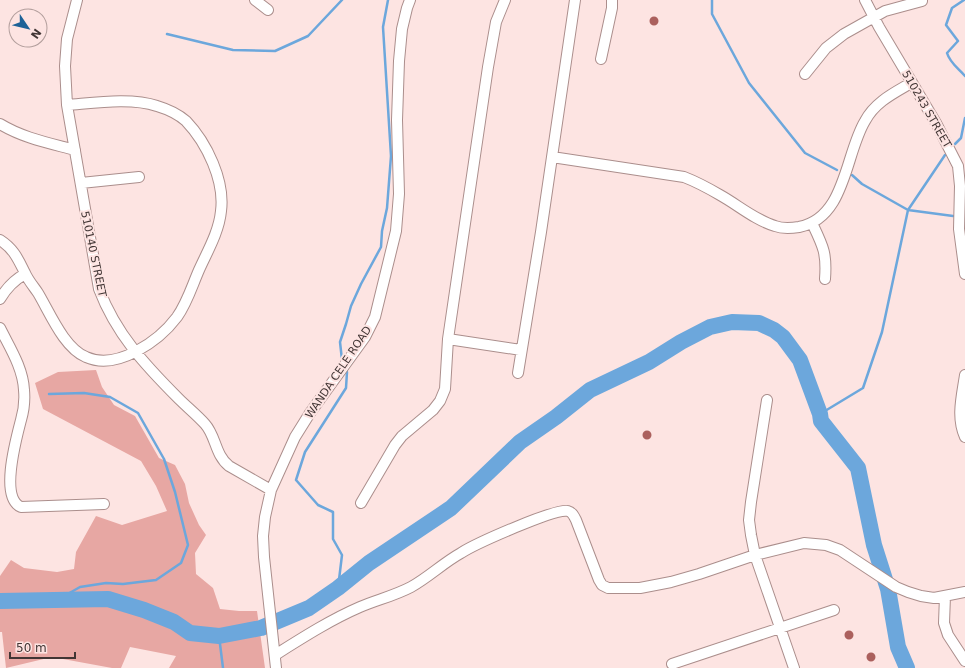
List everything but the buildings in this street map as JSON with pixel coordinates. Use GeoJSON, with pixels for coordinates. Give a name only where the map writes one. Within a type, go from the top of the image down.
{"type":"FeatureCollection","features":[{"type":"Feature","properties":{"kind":"street","name":"510140 STREET"},"geometry":{"type":"LineString","coordinates":[[77,0],[67,39],[65,66],[67,105],[99,289],[118,329],[148,368],[207,426],[223,461],[228,466],[271,490]]}},
{"type":"Feature","properties":{"kind":"street"},"geometry":{"type":"LineString","coordinates":[[255,0],[268,10]]}},
{"type":"Feature","properties":{"kind":"street","name":"WANDA CELE ROAD"},"geometry":{"type":"LineString","coordinates":[[276,668],[263,536],[265,517],[271,490],[295,437],[310,413],[365,337],[375,317],[396,231],[399,194],[397,120],[399,62],[402,29],[410,0]]}},
{"type":"Feature","properties":{"kind":"street"},"geometry":{"type":"LineString","coordinates":[[361,502],[395,445],[402,436],[433,410],[440,401],[445,389],[448,339],[488,67],[496,22],[505,0]]}},
{"type":"Feature","properties":{"kind":"street"},"geometry":{"type":"LineString","coordinates":[[518,373],[575,0]]}},
{"type":"Feature","properties":{"kind":"street"},"geometry":{"type":"LineString","coordinates":[[602,59],[612,8],[612,0]]}},
{"type":"Feature","properties":{"kind":"street","name":"510243 STREET"},"geometry":{"type":"LineString","coordinates":[[865,0],[911,83],[936,123],[958,166],[960,186],[959,229],[965,274]]}},
{"type":"Feature","properties":{"kind":"street"},"geometry":{"type":"LineString","coordinates":[[805,74],[835,40],[873,16],[922,0]]}},
{"type":"Feature","properties":{"kind":"street"},"geometry":{"type":"LineString","coordinates":[[552,157],[684,177],[702,184],[742,209],[776,227],[793,228],[812,223],[822,216],[835,201],[843,182],[860,129],[870,113],[877,105],[911,83]]}},
{"type":"Feature","properties":{"kind":"street"},"geometry":{"type":"LineString","coordinates":[[0,240],[10,247],[20,261],[25,274],[72,347],[86,357],[96,360],[109,361],[135,352],[166,329],[177,316],[185,302],[216,233],[221,212],[222,193],[218,176],[198,136],[185,120],[171,111],[155,105],[114,101],[67,105]]}},
{"type":"Feature","properties":{"kind":"street"},"geometry":{"type":"LineString","coordinates":[[0,124],[10,130],[28,137],[75,150]]}},
{"type":"Feature","properties":{"kind":"street"},"geometry":{"type":"LineString","coordinates":[[81,183],[139,177]]}},
{"type":"Feature","properties":{"kind":"street"},"geometry":{"type":"LineString","coordinates":[[812,223],[825,252],[825,279]]}},
{"type":"Feature","properties":{"kind":"street"},"geometry":{"type":"LineString","coordinates":[[0,298],[5,290],[15,280],[25,274]]}},
{"type":"Feature","properties":{"kind":"street"},"geometry":{"type":"LineString","coordinates":[[0,328],[22,374],[24,389],[24,406],[6,467],[4,482],[6,495],[9,501],[14,505],[21,507],[104,504]]}},
{"type":"Feature","properties":{"kind":"street"},"geometry":{"type":"LineString","coordinates":[[448,339],[521,350]]}},
{"type":"Feature","properties":{"kind":"street"},"geometry":{"type":"LineString","coordinates":[[965,375],[960,405],[960,419],[965,437]]}},
{"type":"Feature","properties":{"kind":"street"},"geometry":{"type":"LineString","coordinates":[[766,400],[749,520],[755,555],[794,668]]}},
{"type":"Feature","properties":{"kind":"street"},"geometry":{"type":"LineString","coordinates":[[275,655],[322,626],[360,606],[385,599],[410,588],[460,553],[540,517],[567,511],[572,513],[576,520],[599,580],[608,588],[640,588],[672,582],[755,555],[804,543],[826,545],[840,550],[896,587],[921,596],[934,598],[965,592]]}},
{"type":"Feature","properties":{"kind":"street"},"geometry":{"type":"LineString","coordinates":[[945,596],[944,623],[948,636],[965,661]]}},
{"type":"Feature","properties":{"kind":"street"},"geometry":{"type":"LineString","coordinates":[[672,664],[834,610]]}},
{"type":"Feature","properties":{"kind":"shaded area"},"geometry":{"type":"Polygon","coordinates":[[[96,370],[102,387],[114,405],[135,416],[159,458],[175,465],[185,484],[189,503],[199,525],[206,535],[195,553],[196,574],[213,588],[220,609],[257,611],[265,668],[169,668],[176,656],[130,647],[121,668],[112,668],[52,657],[6,668],[2,632],[0,632],[0,576],[11,560],[24,568],[57,572],[74,569],[76,552],[96,516],[122,525],[167,511],[156,486],[141,461],[43,409],[35,383],[58,372],[96,370]]]}},
{"type":"Feature","properties":{"kind":"waterway"},"geometry":{"type":"LineString","coordinates":[[167,34],[233,50],[275,51],[308,36],[342,0]]}},
{"type":"Feature","properties":{"kind":"waterway"},"geometry":{"type":"LineString","coordinates":[[342,360],[340,342],[351,306],[381,247],[382,231],[387,208],[391,156],[383,27],[388,0]]}},
{"type":"Feature","properties":{"kind":"waterway"},"geometry":{"type":"LineString","coordinates":[[712,0],[712,14],[749,83],[805,153],[837,170]]}},
{"type":"Feature","properties":{"kind":"waterway"},"geometry":{"type":"LineString","coordinates":[[964,0],[952,8],[946,25],[958,41],[947,53],[948,57],[965,76]]}},
{"type":"Feature","properties":{"kind":"waterway"},"geometry":{"type":"LineString","coordinates":[[955,144],[961,138],[965,118]]}},
{"type":"Feature","properties":{"kind":"waterway"},"geometry":{"type":"LineString","coordinates":[[820,414],[863,388],[882,332],[908,210],[945,155]]}},
{"type":"Feature","properties":{"kind":"waterway"},"geometry":{"type":"LineString","coordinates":[[852,175],[862,184],[908,210],[953,216]]}},
{"type":"Feature","properties":{"kind":"waterway"},"geometry":{"type":"LineString","coordinates":[[0,601],[108,599],[144,610],[174,622],[190,633],[219,636],[261,628],[309,608],[338,588],[369,563],[451,508],[520,442],[556,417],[590,390],[649,362],[681,342],[710,327],[732,322],[759,323],[774,330],[783,337],[800,360],[820,414],[821,421],[858,468],[874,545],[888,589],[898,647],[907,668]]}},
{"type":"Feature","properties":{"kind":"waterway"},"geometry":{"type":"LineString","coordinates":[[338,588],[342,555],[333,539],[333,512],[318,505],[296,480],[305,452],[346,388],[347,372]]}},
{"type":"Feature","properties":{"kind":"waterway"},"geometry":{"type":"LineString","coordinates":[[49,394],[84,393],[110,397],[138,413],[164,459],[175,492],[188,545],[181,563],[156,580],[123,584],[106,583],[80,587],[59,599]]}},
{"type":"Feature","properties":{"kind":"waterway"},"geometry":{"type":"LineString","coordinates":[[219,636],[223,668]]}}]}
